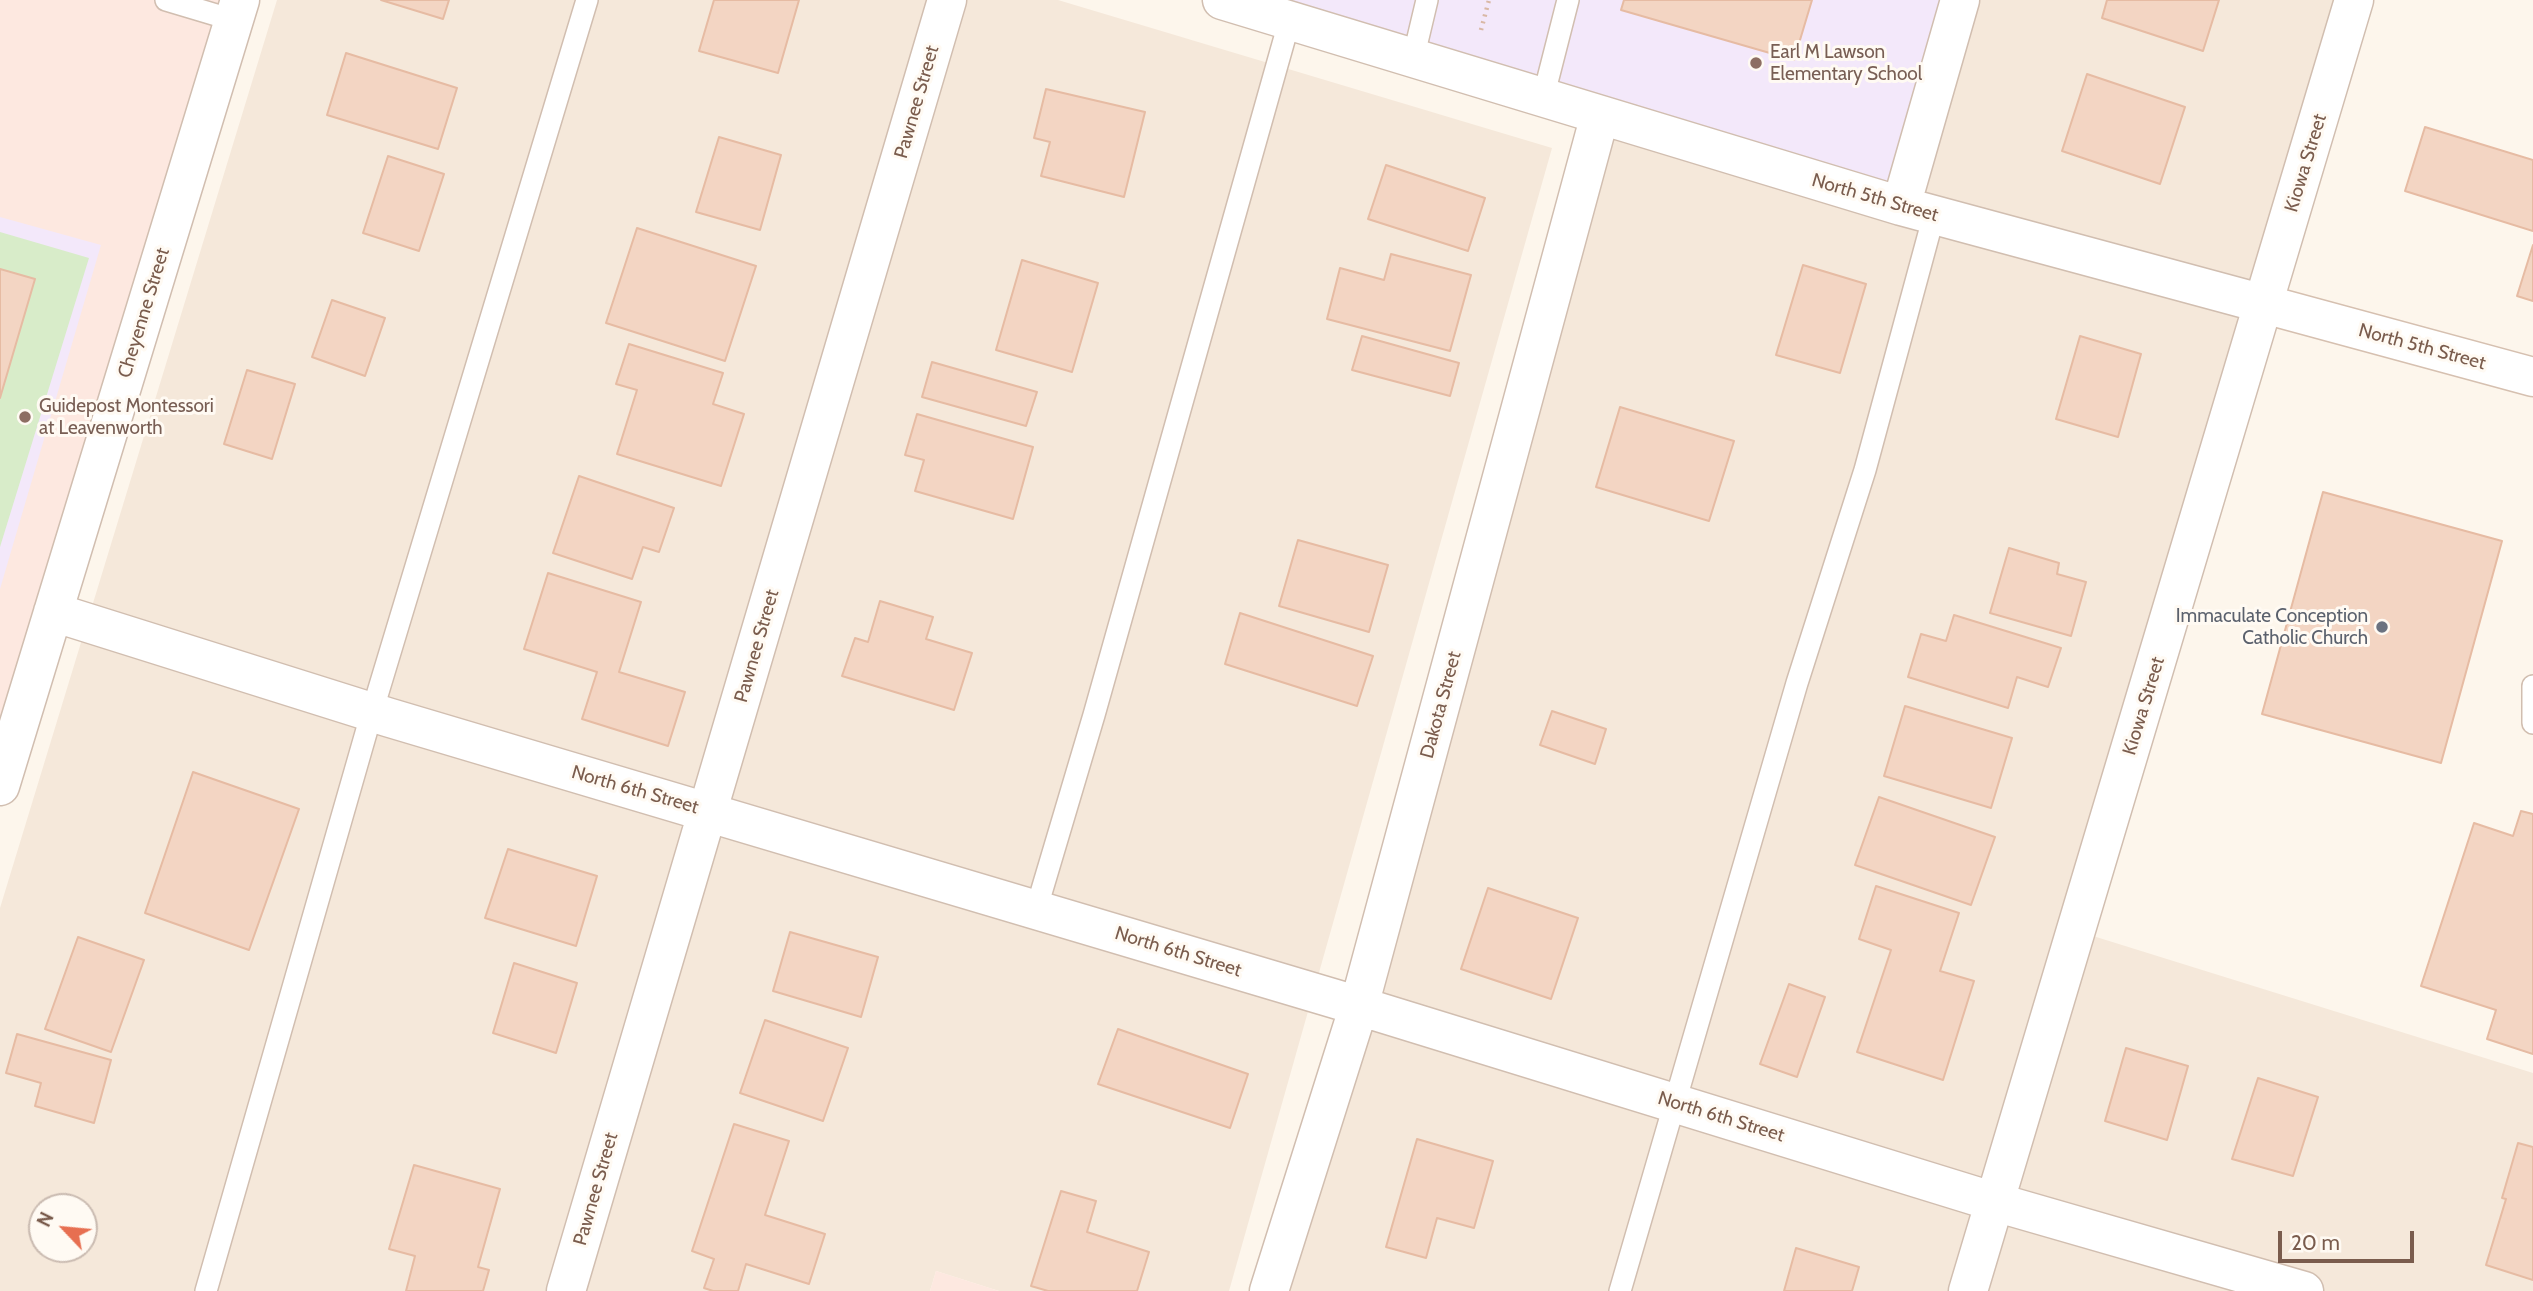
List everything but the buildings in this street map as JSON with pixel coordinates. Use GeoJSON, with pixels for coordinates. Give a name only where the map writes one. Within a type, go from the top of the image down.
{"type":"FeatureCollection","features":[{"type":"Feature","properties":{"kind":"street","name":"Pawnee Street"},"geometry":{"type":"LineString","coordinates":[[566,1291],[947,0]]}},
{"type":"Feature","properties":{"kind":"street","name":"North 5th Street"},"geometry":{"type":"LineString","coordinates":[[1222,0],[1917,211],[2533,377]]}},
{"type":"Feature","properties":{"kind":"street"},"geometry":{"type":"LineString","coordinates":[[1917,211],[1959,0]]}},
{"type":"Feature","properties":{"kind":"street","name":"Kiowa Street"},"geometry":{"type":"LineString","coordinates":[[1968,1291],[2354,0]]}},
{"type":"Feature","properties":{"kind":"street","name":"Cheyenne Street"},"geometry":{"type":"LineString","coordinates":[[0,786],[237,10]]}},
{"type":"Feature","properties":{"kind":"street","name":"Dakota Street"},"geometry":{"type":"LineString","coordinates":[[1269,1291],[1359,1006],[1600,115]]}},
{"type":"Feature","properties":{"kind":"street","name":"North 6th Street"},"geometry":{"type":"LineString","coordinates":[[53,612],[372,712],[1359,1006],[1995,1202],[2304,1291]]}},
{"type":"Feature","properties":{"kind":"lane"},"geometry":{"type":"LineString","coordinates":[[166,0],[237,10]]}},
{"type":"Feature","properties":{"kind":"lane"},"geometry":{"type":"LineString","coordinates":[[206,1291],[372,712],[587,0]]}},
{"type":"Feature","properties":{"kind":"lane"},"geometry":{"type":"LineString","coordinates":[[1413,59],[1427,0]]}},
{"type":"Feature","properties":{"kind":"lane"},"geometry":{"type":"LineString","coordinates":[[1544,98],[1567,0]]}},
{"type":"Feature","properties":{"kind":"lane"},"geometry":{"type":"LineString","coordinates":[[1036,910],[1094,715],[1290,19]]}},
{"type":"Feature","properties":{"kind":"lane"},"geometry":{"type":"LineString","coordinates":[[1620,1291],[1797,683],[1865,470],[1917,211]]}},
{"type":"Feature","properties":{"kind":"lane"},"geometry":{"type":"LineString","coordinates":[[2533,686],[2533,723]]}},
{"type":"Feature","properties":{"kind":"path"},"geometry":{"type":"LineString","coordinates":[[1481,30],[1489,0]]}},
{"type":"Feature","properties":{"kind":"shaded area"},"geometry":{"type":"Polygon","coordinates":[[[0,0],[240,0],[0,786],[0,0]]]}},
{"type":"Feature","properties":{"kind":"shaded area"},"geometry":{"type":"Polygon","coordinates":[[[277,0],[1058,0],[1552,148],[1229,1291],[999,1291],[936,1271],[930,1291],[0,1291],[0,908],[277,0]]]}},
{"type":"Feature","properties":{"kind":"shaded area"},"geometry":{"type":"Polygon","coordinates":[[[1222,0],[1960,0],[1901,206],[1222,0]]]}},
{"type":"Feature","properties":{"kind":"shaded area"},"geometry":{"type":"Polygon","coordinates":[[[1960,0],[2354,0],[2077,931],[2533,1073],[2533,1291],[1269,1291],[1600,115],[1960,0]]]}},
{"type":"Feature","properties":{"kind":"shaded area","name":"Guidepost Montessori at Leavenworth"},"geometry":{"type":"Polygon","coordinates":[[[0,217],[101,245],[0,589],[0,217]]]}},
{"type":"Feature","properties":{"kind":"shaded area"},"geometry":{"type":"Polygon","coordinates":[[[936,1271],[999,1291],[930,1291],[936,1271]]]}},
{"type":"Feature","properties":{"kind":"green space","name":"Guidepost Montessori at Leavenworth"},"geometry":{"type":"Polygon","coordinates":[[[0,232],[89,258],[0,547],[0,398],[35,280],[0,269],[0,232]]]}},
{"type":"Feature","properties":{"kind":"place","name":"Earl M Lawson Elementary School"},"geometry":{"type":"Point","coordinates":[1756,63]}},
{"type":"Feature","properties":{"kind":"place","name":"Guidepost Montessori at Leavenworth"},"geometry":{"type":"Point","coordinates":[25,417]}},
{"type":"Feature","properties":{"kind":"place","name":"Immaculate Conception Catholic Church"},"geometry":{"type":"Point","coordinates":[2382,627]}}]}
